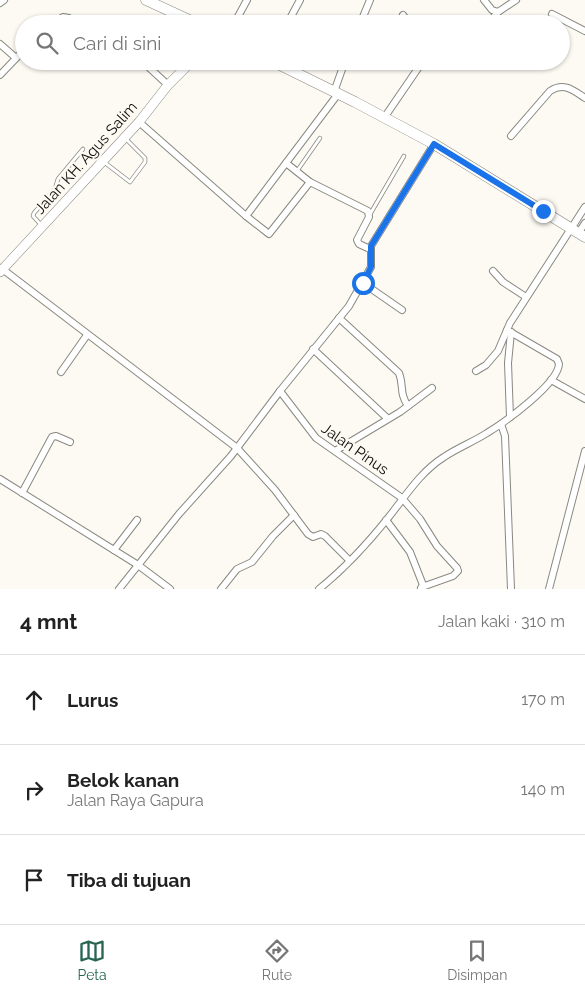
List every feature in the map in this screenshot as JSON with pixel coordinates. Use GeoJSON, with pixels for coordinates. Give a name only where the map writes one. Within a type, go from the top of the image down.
{"type":"FeatureCollection","features":[{"type":"Feature","properties":{"kind":"main road"},"geometry":{"type":"LineString","coordinates":[[146,0],[178,15]]}},
{"type":"Feature","properties":{"kind":"main road","name":"Jalan KH. Agus Salim"},"geometry":{"type":"LineString","coordinates":[[1,270],[125,138],[168,85],[183,70]]}},
{"type":"Feature","properties":{"kind":"main road"},"geometry":{"type":"LineString","coordinates":[[290,70],[434,144],[578,234]]}},
{"type":"Feature","properties":{"kind":"street"},"geometry":{"type":"LineString","coordinates":[[0,3],[4,0]]}},
{"type":"Feature","properties":{"kind":"street"},"geometry":{"type":"LineString","coordinates":[[239,15],[247,0]]}},
{"type":"Feature","properties":{"kind":"street"},"geometry":{"type":"LineString","coordinates":[[292,15],[300,0]]}},
{"type":"Feature","properties":{"kind":"street"},"geometry":{"type":"LineString","coordinates":[[364,15],[370,0]]}},
{"type":"Feature","properties":{"kind":"street"},"geometry":{"type":"LineString","coordinates":[[484,0],[492,10],[498,12]]}},
{"type":"Feature","properties":{"kind":"street"},"geometry":{"type":"LineString","coordinates":[[496,15],[516,0]]}},
{"type":"Feature","properties":{"kind":"street"},"geometry":{"type":"LineString","coordinates":[[570,23],[585,31]]}},
{"type":"Feature","properties":{"kind":"street"},"geometry":{"type":"LineString","coordinates":[[0,44],[15,57]]}},
{"type":"Feature","properties":{"kind":"street"},"geometry":{"type":"LineString","coordinates":[[0,75],[15,59]]}},
{"type":"Feature","properties":{"kind":"street"},"geometry":{"type":"LineString","coordinates":[[152,70],[168,85]]}},
{"type":"Feature","properties":{"kind":"street"},"geometry":{"type":"LineString","coordinates":[[246,216],[336,93],[342,70]]}},
{"type":"Feature","properties":{"kind":"street"},"geometry":{"type":"LineString","coordinates":[[384,118],[418,70]]}},
{"type":"Feature","properties":{"kind":"street"},"geometry":{"type":"LineString","coordinates":[[511,136],[556,87],[568,87],[585,98]]}},
{"type":"Feature","properties":{"kind":"street"},"geometry":{"type":"LineString","coordinates":[[139,122],[269,234],[310,182]]}},
{"type":"Feature","properties":{"kind":"street"},"geometry":{"type":"LineString","coordinates":[[119,589],[237,448],[339,318],[363,283],[371,267],[370,249],[434,144]]}},
{"type":"Feature","properties":{"kind":"street"},"geometry":{"type":"LineString","coordinates":[[286,163],[310,182],[368,211],[369,217],[357,240],[360,244],[370,249]]}},
{"type":"Feature","properties":{"kind":"street"},"geometry":{"type":"LineString","coordinates":[[578,234],[585,207]]}},
{"type":"Feature","properties":{"kind":"street"},"geometry":{"type":"LineString","coordinates":[[476,371],[496,355],[526,297],[585,223]]}},
{"type":"Feature","properties":{"kind":"street"},"geometry":{"type":"LineString","coordinates":[[1,270],[237,448],[308,534],[312,537],[321,534],[326,536],[349,560]]}},
{"type":"Feature","properties":{"kind":"street"},"geometry":{"type":"LineString","coordinates":[[493,271],[503,282],[526,297]]}},
{"type":"Feature","properties":{"kind":"street"},"geometry":{"type":"LineString","coordinates":[[363,283],[402,310]]}},
{"type":"Feature","properties":{"kind":"street"},"geometry":{"type":"LineString","coordinates":[[339,318],[399,373],[402,384],[401,394],[408,406]]}},
{"type":"Feature","properties":{"kind":"street"},"geometry":{"type":"LineString","coordinates":[[319,589],[386,520],[402,498],[433,464],[506,420],[551,380],[559,368],[557,359],[509,331]]}},
{"type":"Feature","properties":{"kind":"street"},"geometry":{"type":"LineString","coordinates":[[509,331],[505,436],[511,589]]}},
{"type":"Feature","properties":{"kind":"street"},"geometry":{"type":"LineString","coordinates":[[61,372],[87,335]]}},
{"type":"Feature","properties":{"kind":"street"},"geometry":{"type":"LineString","coordinates":[[313,350],[387,418]]}},
{"type":"Feature","properties":{"kind":"street"},"geometry":{"type":"LineString","coordinates":[[551,380],[585,399]]}},
{"type":"Feature","properties":{"kind":"street"},"geometry":{"type":"LineString","coordinates":[[334,450],[408,406],[432,388]]}},
{"type":"Feature","properties":{"kind":"street","name":"Jalan Pinus"},"geometry":{"type":"LineString","coordinates":[[280,391],[311,433],[402,498],[420,519],[436,546],[457,568],[458,571],[453,576],[421,588]]}},
{"type":"Feature","properties":{"kind":"street"},"geometry":{"type":"LineString","coordinates":[[22,493],[52,437],[56,436],[70,442]]}},
{"type":"Feature","properties":{"kind":"street"},"geometry":{"type":"LineString","coordinates":[[549,589],[585,451]]}},
{"type":"Feature","properties":{"kind":"street"},"geometry":{"type":"LineString","coordinates":[[0,479],[138,565],[166,588]]}},
{"type":"Feature","properties":{"kind":"street"},"geometry":{"type":"LineString","coordinates":[[221,589],[237,570],[252,562],[273,536],[294,515]]}},
{"type":"Feature","properties":{"kind":"street"},"geometry":{"type":"LineString","coordinates":[[114,550],[137,520]]}},
{"type":"Feature","properties":{"kind":"street"},"geometry":{"type":"LineString","coordinates":[[386,520],[410,552],[422,582],[421,588]]}},
{"type":"Feature","properties":{"kind":"lane"},"geometry":{"type":"LineString","coordinates":[[103,161],[130,182],[146,158],[125,138]]}},
{"type":"Feature","properties":{"kind":"lane"},"geometry":{"type":"LineString","coordinates":[[297,172],[320,138]]}},
{"type":"Feature","properties":{"kind":"lane"},"geometry":{"type":"LineString","coordinates":[[42,227],[33,216],[34,213],[55,189],[58,179],[83,149]]}},
{"type":"Feature","properties":{"kind":"lane"},"geometry":{"type":"LineString","coordinates":[[369,217],[404,156]]}},
{"type":"Feature","properties":{"kind":"route"},"geometry":{"type":"LineString","coordinates":[[363,283],[372,263],[371,246],[434,144],[543,211]]}}]}
